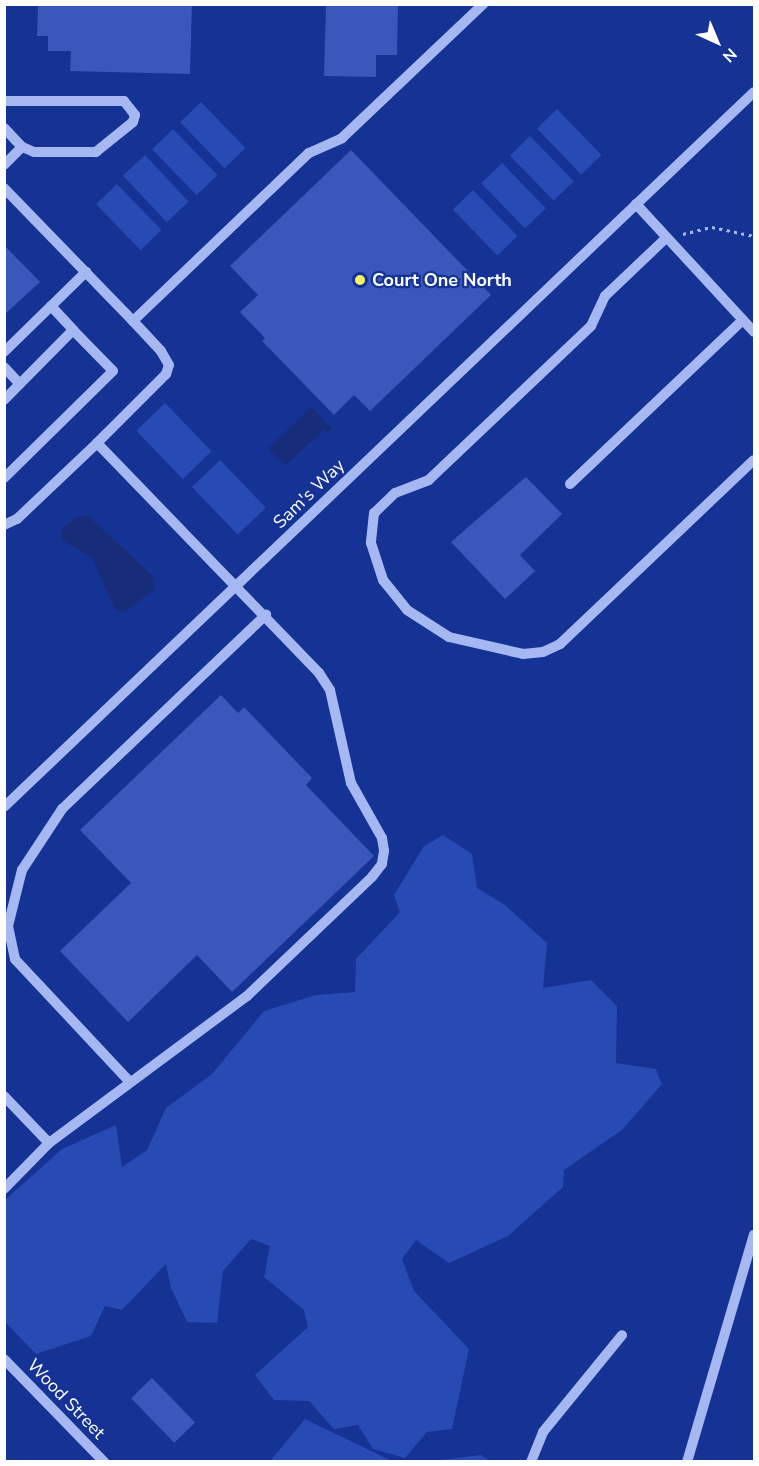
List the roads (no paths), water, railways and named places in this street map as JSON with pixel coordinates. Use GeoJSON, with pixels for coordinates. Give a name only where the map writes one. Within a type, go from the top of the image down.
{"type":"FeatureCollection","features":[{"type":"Feature","properties":{"kind":"street"},"geometry":{"type":"LineString","coordinates":[[133,321],[309,153],[342,138],[483,4]]}},
{"type":"Feature","properties":{"kind":"street","name":"Sam's Way"},"geometry":{"type":"LineString","coordinates":[[4,807],[754,92]]}},
{"type":"Feature","properties":{"kind":"street"},"geometry":{"type":"LineString","coordinates":[[4,101],[124,101],[135,115],[133,122],[96,152],[34,152],[22,147],[4,128]]}},
{"type":"Feature","properties":{"kind":"street"},"geometry":{"type":"LineString","coordinates":[[4,165],[22,147]]}},
{"type":"Feature","properties":{"kind":"street"},"geometry":{"type":"LineString","coordinates":[[4,188],[133,321],[169,365],[166,374],[97,443],[17,519],[4,525]]}},
{"type":"Feature","properties":{"kind":"street"},"geometry":{"type":"LineString","coordinates":[[636,204],[754,332]]}},
{"type":"Feature","properties":{"kind":"street"},"geometry":{"type":"LineString","coordinates":[[666,238],[605,296],[591,326],[429,480],[395,493],[374,513],[371,543],[383,580],[407,610],[449,637],[523,654],[543,652],[560,644],[754,460]]}},
{"type":"Feature","properties":{"kind":"street"},"geometry":{"type":"LineString","coordinates":[[4,352],[86,272]]}},
{"type":"Feature","properties":{"kind":"street"},"geometry":{"type":"LineString","coordinates":[[4,478],[113,371],[51,306]]}},
{"type":"Feature","properties":{"kind":"street"},"geometry":{"type":"LineString","coordinates":[[570,484],[743,320]]}},
{"type":"Feature","properties":{"kind":"street"},"geometry":{"type":"LineString","coordinates":[[4,400],[73,330]]}},
{"type":"Feature","properties":{"kind":"street"},"geometry":{"type":"LineString","coordinates":[[4,368],[20,384]]}},
{"type":"Feature","properties":{"kind":"street"},"geometry":{"type":"LineString","coordinates":[[4,1188],[49,1143],[247,996],[382,864],[382,838],[351,783],[330,690],[266,615],[97,443]]}},
{"type":"Feature","properties":{"kind":"street"},"geometry":{"type":"LineString","coordinates":[[129,1082],[15,958],[8,926],[22,870],[62,809],[266,615]]}},
{"type":"Feature","properties":{"kind":"street"},"geometry":{"type":"LineString","coordinates":[[4,1096],[49,1143]]}},
{"type":"Feature","properties":{"kind":"street"},"geometry":{"type":"LineString","coordinates":[[687,1461],[754,1235]]}},
{"type":"Feature","properties":{"kind":"street"},"geometry":{"type":"LineString","coordinates":[[531,1461],[543,1432],[622,1335]]}},
{"type":"Feature","properties":{"kind":"street","name":"Wood Street"},"geometry":{"type":"LineString","coordinates":[[4,1359],[104,1461]]}},
{"type":"Feature","properties":{"kind":"place","name":"Court One North"},"geometry":{"type":"Point","coordinates":[360,280]}}]}
